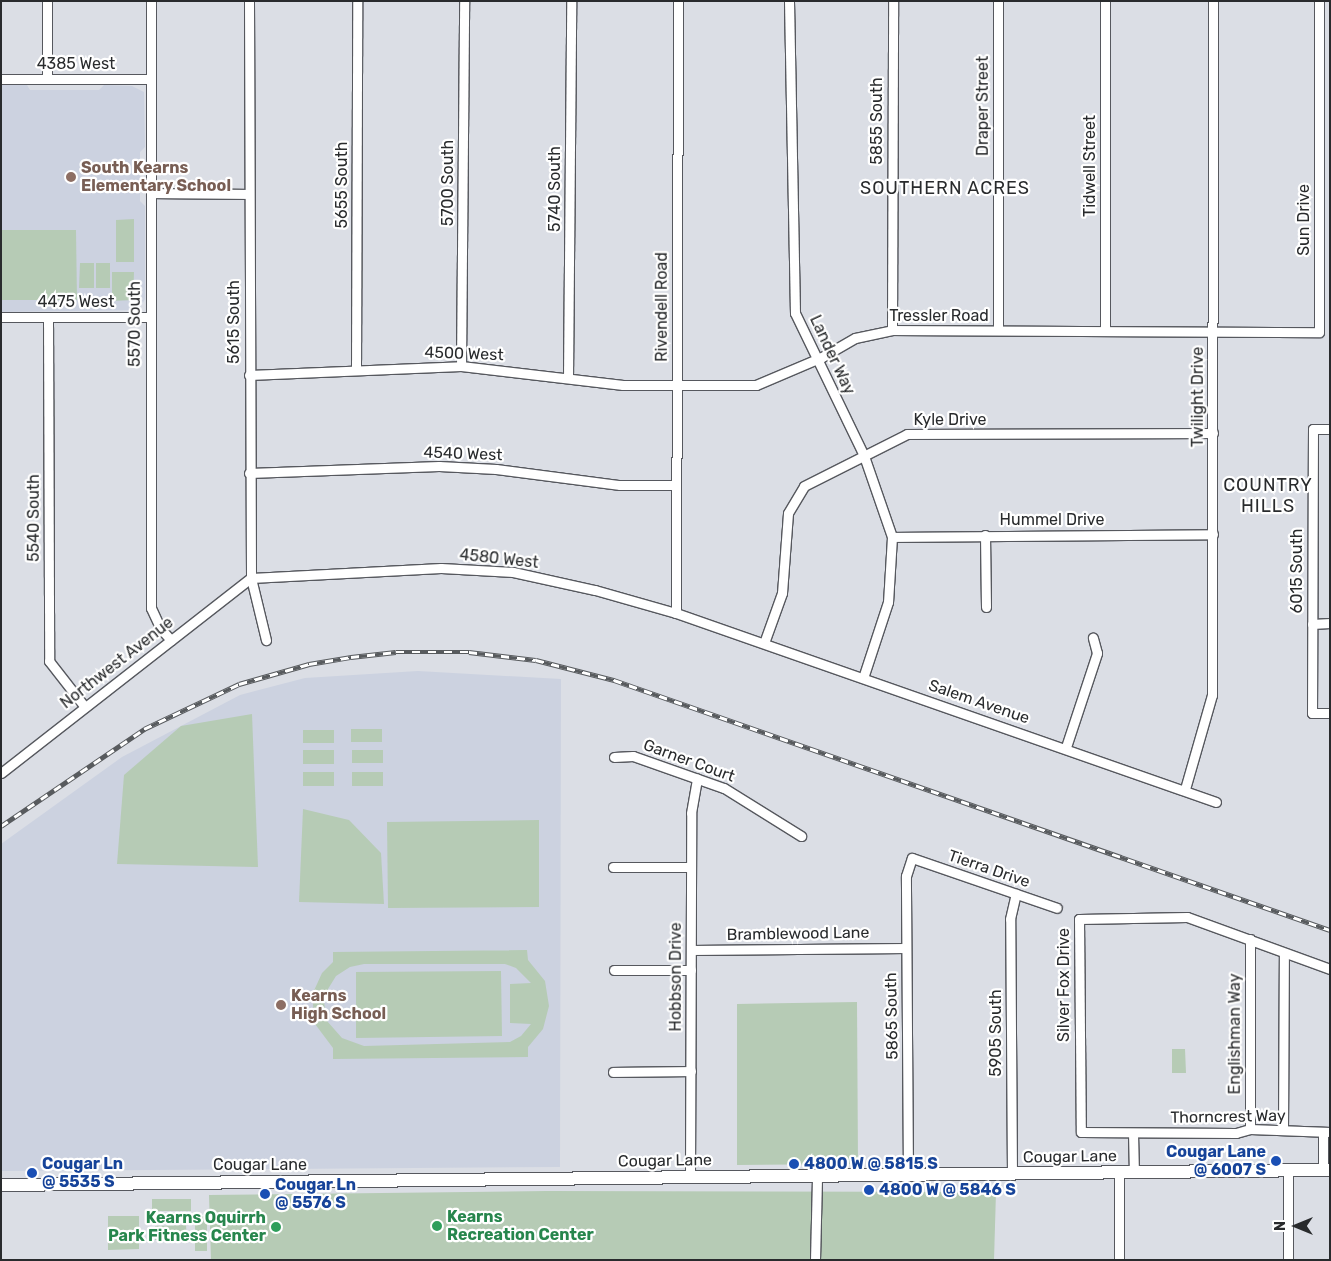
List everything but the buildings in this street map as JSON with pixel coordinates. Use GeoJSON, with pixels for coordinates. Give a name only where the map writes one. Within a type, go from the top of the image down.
{"type":"FeatureCollection","features":[{"type":"Feature","properties":{"kind":"main road","name":"Cougar Lane"},"geometry":{"type":"LineString","coordinates":[[1,1185],[1326,1170]]}},
{"type":"Feature","properties":{"kind":"street"},"geometry":{"type":"LineString","coordinates":[[47,1],[47,79]]}},
{"type":"Feature","properties":{"kind":"street","name":"5570 South"},"geometry":{"type":"LineString","coordinates":[[151,1],[151,608],[161,629],[171,640]]}},
{"type":"Feature","properties":{"kind":"street","name":"5615 South"},"geometry":{"type":"LineString","coordinates":[[249,1],[249,473],[251,578],[266,640]]}},
{"type":"Feature","properties":{"kind":"street","name":"5655 South"},"geometry":{"type":"LineString","coordinates":[[356,369],[357,1]]}},
{"type":"Feature","properties":{"kind":"street","name":"5700 South"},"geometry":{"type":"LineString","coordinates":[[461,366],[464,1]]}},
{"type":"Feature","properties":{"kind":"street","name":"5740 South"},"geometry":{"type":"LineString","coordinates":[[568,377],[571,1]]}},
{"type":"Feature","properties":{"kind":"street","name":"Rivendell Road"},"geometry":{"type":"LineString","coordinates":[[676,613],[678,1]]}},
{"type":"Feature","properties":{"kind":"street","name":"Lander Way"},"geometry":{"type":"LineString","coordinates":[[789,1],[792,290],[795,313],[816,360],[864,456],[892,537],[888,602],[864,678]]}},
{"type":"Feature","properties":{"kind":"street","name":"5855 South"},"geometry":{"type":"LineString","coordinates":[[892,330],[893,1]]}},
{"type":"Feature","properties":{"kind":"street","name":"Draper Street"},"geometry":{"type":"LineString","coordinates":[[998,1],[998,330]]}},
{"type":"Feature","properties":{"kind":"street","name":"Tidwell Street"},"geometry":{"type":"LineString","coordinates":[[1105,1],[1105,331]]}},
{"type":"Feature","properties":{"kind":"street","name":"Twilight Drive"},"geometry":{"type":"LineString","coordinates":[[1184,789],[1212,695],[1214,1]]}},
{"type":"Feature","properties":{"kind":"street","name":"Sun Drive"},"geometry":{"type":"LineString","coordinates":[[1213,331],[1319,332],[1319,1]]}},
{"type":"Feature","properties":{"kind":"street","name":"4385 West"},"geometry":{"type":"LineString","coordinates":[[1,79],[151,79]]}},
{"type":"Feature","properties":{"kind":"street"},"geometry":{"type":"LineString","coordinates":[[150,194],[249,194]]}},
{"type":"Feature","properties":{"kind":"street","name":"4475 West"},"geometry":{"type":"LineString","coordinates":[[1,317],[150,317]]}},
{"type":"Feature","properties":{"kind":"street","name":"5540 South"},"geometry":{"type":"LineString","coordinates":[[48,317],[49,661],[85,707]]}},
{"type":"Feature","properties":{"kind":"street","name":"Tressler Road"},"geometry":{"type":"LineString","coordinates":[[677,386],[756,385],[816,360],[855,338],[892,330],[1213,331]]}},
{"type":"Feature","properties":{"kind":"street","name":"4500 West"},"geometry":{"type":"LineString","coordinates":[[250,375],[461,366],[568,377],[623,385],[677,386]]}},
{"type":"Feature","properties":{"kind":"street","name":"6015 South"},"geometry":{"type":"LineString","coordinates":[[1330,429],[1313,430],[1312,624],[1312,713],[1330,713]]}},
{"type":"Feature","properties":{"kind":"street","name":"Kyle Drive"},"geometry":{"type":"LineString","coordinates":[[764,644],[782,593],[788,514],[793,502],[804,486],[816,478],[907,434],[1213,434]]}},
{"type":"Feature","properties":{"kind":"street","name":"4540 West"},"geometry":{"type":"LineString","coordinates":[[249,473],[439,466],[496,469],[620,485],[676,485]]}},
{"type":"Feature","properties":{"kind":"street","name":"Hummel Drive"},"geometry":{"type":"LineString","coordinates":[[892,537],[1213,534]]}},
{"type":"Feature","properties":{"kind":"street"},"geometry":{"type":"LineString","coordinates":[[985,535],[986,607]]}},
{"type":"Feature","properties":{"kind":"street","name":"4580 West"},"geometry":{"type":"LineString","coordinates":[[251,578],[442,568],[513,572],[595,590],[676,613],[764,644]]}},
{"type":"Feature","properties":{"kind":"street","name":"Northwest Avenue"},"geometry":{"type":"LineString","coordinates":[[2,770],[251,578]]}},
{"type":"Feature","properties":{"kind":"street"},"geometry":{"type":"LineString","coordinates":[[1312,624],[1330,623]]}},
{"type":"Feature","properties":{"kind":"street"},"geometry":{"type":"LineString","coordinates":[[1066,747],[1097,653],[1093,638]]}},
{"type":"Feature","properties":{"kind":"street","name":"Salem Avenue"},"geometry":{"type":"LineString","coordinates":[[764,644],[1066,747],[1216,802]]}},
{"type":"Feature","properties":{"kind":"street","name":"Garner Court"},"geometry":{"type":"LineString","coordinates":[[614,757],[632,756],[734,793],[801,836]]}},
{"type":"Feature","properties":{"kind":"street","name":"Hobbson Drive"},"geometry":{"type":"LineString","coordinates":[[690,1177],[692,798],[697,778]]}},
{"type":"Feature","properties":{"kind":"street","name":"Tierra Drive"},"geometry":{"type":"LineString","coordinates":[[912,858],[1057,908]]}},
{"type":"Feature","properties":{"kind":"street","name":"5865 South"},"geometry":{"type":"LineString","coordinates":[[908,1175],[906,876],[912,858]]}},
{"type":"Feature","properties":{"kind":"street"},"geometry":{"type":"LineString","coordinates":[[613,867],[691,867]]}},
{"type":"Feature","properties":{"kind":"street","name":"5905 South"},"geometry":{"type":"LineString","coordinates":[[1012,1174],[1010,919],[1016,894]]}},
{"type":"Feature","properties":{"kind":"street","name":"Silver Fox Drive"},"geometry":{"type":"LineString","coordinates":[[1081,1132],[1079,919],[1187,917],[1330,969]]}},
{"type":"Feature","properties":{"kind":"street","name":"Englishman Way"},"geometry":{"type":"LineString","coordinates":[[1250,939],[1250,1129]]}},
{"type":"Feature","properties":{"kind":"street","name":"Bramblewood Lane"},"geometry":{"type":"LineString","coordinates":[[691,950],[906,948]]}},
{"type":"Feature","properties":{"kind":"street"},"geometry":{"type":"LineString","coordinates":[[1283,1129],[1284,953]]}},
{"type":"Feature","properties":{"kind":"street"},"geometry":{"type":"LineString","coordinates":[[614,970],[691,970]]}},
{"type":"Feature","properties":{"kind":"street"},"geometry":{"type":"LineString","coordinates":[[613,1072],[691,1071]]}},
{"type":"Feature","properties":{"kind":"street","name":"Thorncrest Way"},"geometry":{"type":"LineString","coordinates":[[1081,1132],[1236,1133],[1250,1129],[1326,1132],[1326,1170]]}},
{"type":"Feature","properties":{"kind":"street"},"geometry":{"type":"LineString","coordinates":[[1133,1133],[1134,1173]]}},
{"type":"Feature","properties":{"kind":"street"},"geometry":{"type":"LineString","coordinates":[[1288,1171],[1288,1260]]}},
{"type":"Feature","properties":{"kind":"street"},"geometry":{"type":"LineString","coordinates":[[1120,1173],[1120,1260]]}},
{"type":"Feature","properties":{"kind":"street"},"geometry":{"type":"LineString","coordinates":[[815,1260],[817,1176]]}},
{"type":"Feature","properties":{"kind":"shaded area","name":"South Kearns Elementary School"},"geometry":{"type":"Polygon","coordinates":[[[1,85],[27,85],[30,90],[99,90],[104,85],[132,86],[144,92],[145,147],[140,152],[140,201],[145,206],[145,299],[139,310],[1,312],[1,85]]]}},
{"type":"Feature","properties":{"kind":"shaded area","name":"Kearns High School"},"geometry":{"type":"Polygon","coordinates":[[[418,671],[561,679],[560,1167],[1,1171],[1,844],[122,757],[240,695],[305,678],[418,671]]]}},
{"type":"Feature","properties":{"kind":"green space"},"geometry":{"type":"Polygon","coordinates":[[[134,219],[134,262],[116,262],[116,220],[134,219]]]}},
{"type":"Feature","properties":{"kind":"green space"},"geometry":{"type":"Polygon","coordinates":[[[1,230],[76,230],[77,300],[1,300],[1,230]]]}},
{"type":"Feature","properties":{"kind":"green space"},"geometry":{"type":"Polygon","coordinates":[[[80,263],[94,263],[94,288],[79,288],[80,263]]]}},
{"type":"Feature","properties":{"kind":"green space"},"geometry":{"type":"Polygon","coordinates":[[[96,263],[110,263],[110,288],[96,288],[96,263]]]}},
{"type":"Feature","properties":{"kind":"green space"},"geometry":{"type":"Polygon","coordinates":[[[112,272],[134,272],[133,300],[112,301],[112,272]]]}},
{"type":"Feature","properties":{"kind":"green space"},"geometry":{"type":"Polygon","coordinates":[[[252,714],[258,867],[117,864],[124,775],[181,726],[252,714]]]}},
{"type":"Feature","properties":{"kind":"green space"},"geometry":{"type":"Polygon","coordinates":[[[351,729],[382,729],[382,742],[351,742],[351,729]]]}},
{"type":"Feature","properties":{"kind":"green space"},"geometry":{"type":"Polygon","coordinates":[[[303,730],[334,730],[334,743],[303,743],[303,730]]]}},
{"type":"Feature","properties":{"kind":"green space"},"geometry":{"type":"Polygon","coordinates":[[[303,750],[334,750],[334,764],[303,764],[303,750]]]}},
{"type":"Feature","properties":{"kind":"green space"},"geometry":{"type":"Polygon","coordinates":[[[352,750],[383,750],[383,763],[352,763],[352,750]]]}},
{"type":"Feature","properties":{"kind":"green space"},"geometry":{"type":"Polygon","coordinates":[[[303,772],[334,772],[334,786],[303,786],[303,772]]]}},
{"type":"Feature","properties":{"kind":"green space"},"geometry":{"type":"Polygon","coordinates":[[[352,772],[383,772],[383,786],[352,786],[352,772]]]}},
{"type":"Feature","properties":{"kind":"green space"},"geometry":{"type":"Polygon","coordinates":[[[303,809],[349,820],[381,853],[384,904],[299,902],[303,809]]]}},
{"type":"Feature","properties":{"kind":"green space"},"geometry":{"type":"Polygon","coordinates":[[[539,820],[539,907],[388,908],[387,822],[539,820]]]}},
{"type":"Feature","properties":{"kind":"green space"},"geometry":{"type":"Polygon","coordinates":[[[527,950],[528,960],[545,981],[549,1006],[543,1029],[528,1047],[528,1057],[333,1059],[333,1048],[315,1024],[312,995],[322,973],[333,962],[333,952],[527,950]],[[364,964],[350,967],[336,976],[328,989],[324,1002],[327,1021],[342,1038],[364,1046],[510,1042],[521,1036],[531,1024],[510,1023],[510,984],[531,983],[516,968],[505,964],[364,964]]]}},
{"type":"Feature","properties":{"kind":"green space"},"geometry":{"type":"Polygon","coordinates":[[[501,971],[502,1036],[356,1038],[356,972],[501,971]]]}},
{"type":"Feature","properties":{"kind":"green space"},"geometry":{"type":"Polygon","coordinates":[[[857,1002],[858,1164],[737,1165],[737,1004],[857,1002]]]}},
{"type":"Feature","properties":{"kind":"green space"},"geometry":{"type":"Polygon","coordinates":[[[1172,1049],[1185,1049],[1186,1073],[1172,1073],[1172,1049]]]}},
{"type":"Feature","properties":{"kind":"green space"},"geometry":{"type":"Polygon","coordinates":[[[547,1191],[996,1192],[994,1260],[211,1260],[209,1195],[547,1191]]]}},
{"type":"Feature","properties":{"kind":"green space"},"geometry":{"type":"Polygon","coordinates":[[[152,1199],[191,1199],[191,1211],[152,1211],[152,1199]]]}},
{"type":"Feature","properties":{"kind":"green space"},"geometry":{"type":"Polygon","coordinates":[[[108,1216],[139,1216],[139,1230],[108,1230],[108,1216]]]}},
{"type":"Feature","properties":{"kind":"green space"},"geometry":{"type":"Polygon","coordinates":[[[195,1216],[207,1216],[207,1251],[195,1251],[195,1216]]]}},
{"type":"Feature","properties":{"kind":"green space"},"geometry":{"type":"Polygon","coordinates":[[[186,1225],[187,1240],[155,1240],[155,1226],[186,1225]]]}},
{"type":"Feature","properties":{"kind":"green space"},"geometry":{"type":"Polygon","coordinates":[[[108,1235],[139,1235],[139,1249],[108,1250],[108,1235]]]}},
{"type":"Feature","properties":{"kind":"railway"},"geometry":{"type":"LineString","coordinates":[[1,826],[144,729],[239,684],[309,664],[351,657],[396,652],[469,652],[536,660],[614,680],[1330,930]]}},
{"type":"Feature","properties":{"kind":"place","name":"South Kearns Elementary School"},"geometry":{"type":"Point","coordinates":[71,177]}},
{"type":"Feature","properties":{"kind":"place","name":"Kearns High School"},"geometry":{"type":"Point","coordinates":[281,1005]}},
{"type":"Feature","properties":{"kind":"place","name":"Cougar Lane @ 6007 S"},"geometry":{"type":"Point","coordinates":[1276,1161]}},
{"type":"Feature","properties":{"kind":"place","name":"4800 W @ 5815 S"},"geometry":{"type":"Point","coordinates":[794,1164]}},
{"type":"Feature","properties":{"kind":"place","name":"Cougar Ln @ 5535 S"},"geometry":{"type":"Point","coordinates":[32,1173]}},
{"type":"Feature","properties":{"kind":"place","name":"4800 W @ 5846 S"},"geometry":{"type":"Point","coordinates":[869,1190]}},
{"type":"Feature","properties":{"kind":"place","name":"Cougar Ln @ 5576 S"},"geometry":{"type":"Point","coordinates":[265,1194]}},
{"type":"Feature","properties":{"kind":"place","name":"Kearns Recreation Center"},"geometry":{"type":"Point","coordinates":[437,1226]}},
{"type":"Feature","properties":{"kind":"place","name":"Kearns Oquirrh Park Fitness Center"},"geometry":{"type":"Point","coordinates":[276,1227]}},
{"type":"Feature","properties":{"kind":"district","name":"SOUTHERN ACRES"},"geometry":{"type":"Point","coordinates":[945,188]}},
{"type":"Feature","properties":{"kind":"district","name":"COUNTRY HILLS"},"geometry":{"type":"Point","coordinates":[1268,496]}}]}
